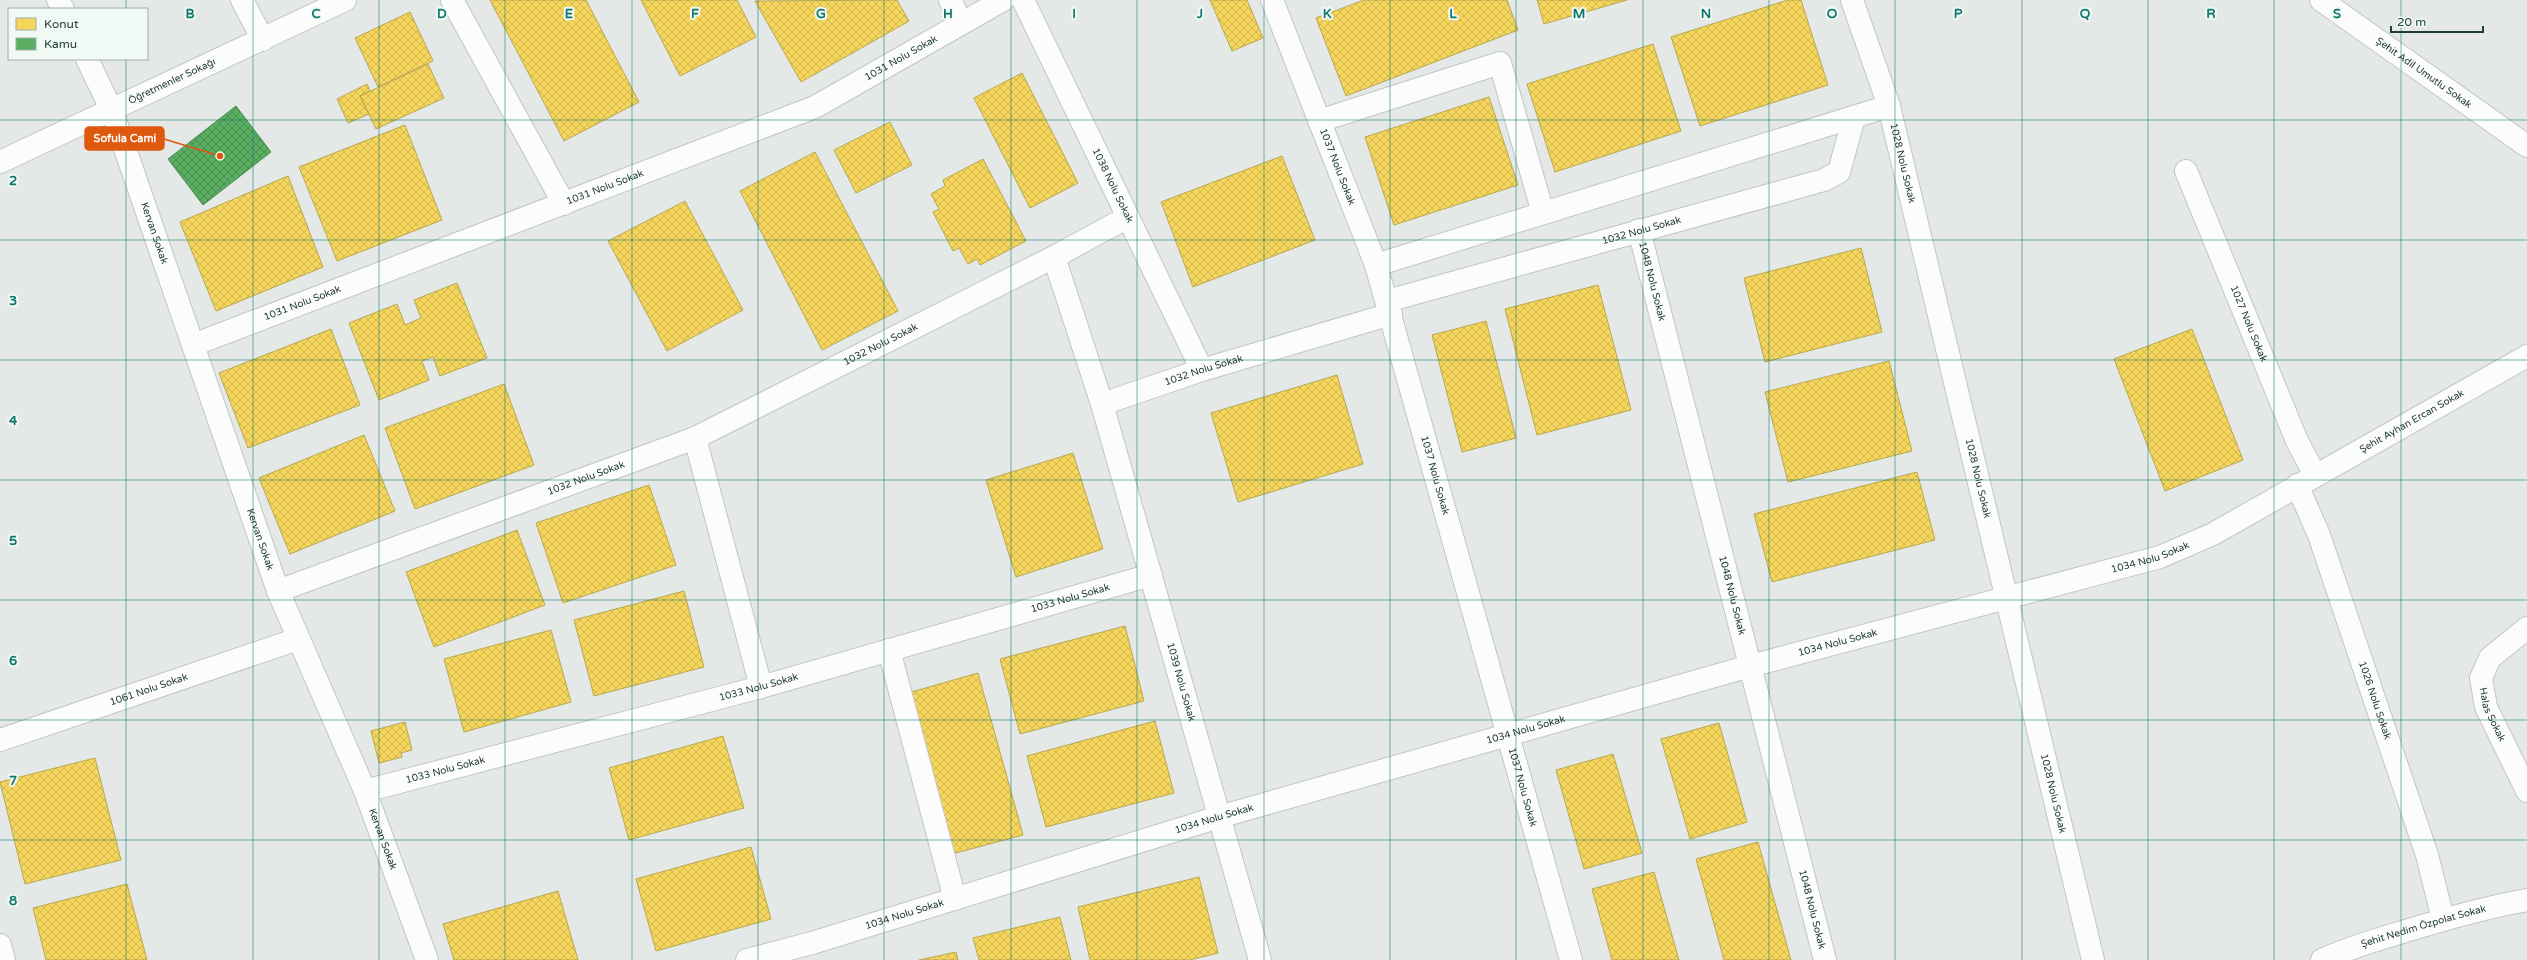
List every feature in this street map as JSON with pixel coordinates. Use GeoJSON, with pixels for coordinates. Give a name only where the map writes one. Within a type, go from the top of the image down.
{"type":"FeatureCollection","features":[{"type":"Feature","properties":{"kind":"street"},"geometry":{"type":"LineString","coordinates":[[242,0],[263,40]]}},
{"type":"Feature","properties":{"kind":"street","name":"Öğretmenler Sokağı"},"geometry":{"type":"LineString","coordinates":[[0,162],[78,124],[112,111],[345,0]]}},
{"type":"Feature","properties":{"kind":"street"},"geometry":{"type":"LineString","coordinates":[[452,0],[564,204]]}},
{"type":"Feature","properties":{"kind":"street"},"geometry":{"type":"LineString","coordinates":[[950,0],[961,22]]}},
{"type":"Feature","properties":{"kind":"street","name":"1031 Nolu Sokak"},"geometry":{"type":"LineString","coordinates":[[193,345],[564,204],[815,106],[961,22],[1003,0]]}},
{"type":"Feature","properties":{"kind":"street","name":"1038 Nolu Sokak"},"geometry":{"type":"LineString","coordinates":[[1023,0],[1202,370]]}},
{"type":"Feature","properties":{"kind":"street","name":"1028 Nolu Sokak"},"geometry":{"type":"LineString","coordinates":[[1852,0],[1889,106],[2093,960]]}},
{"type":"Feature","properties":{"kind":"street","name":"Şehit Adil Umutlu Sokak"},"geometry":{"type":"LineString","coordinates":[[2321,0],[2527,146]]}},
{"type":"Feature","properties":{"kind":"street","name":"1037 Nolu Sokak"},"geometry":{"type":"LineString","coordinates":[[1277,2],[1319,121],[1376,265],[1571,960]]}},
{"type":"Feature","properties":{"kind":"street","name":"Kervan Sokak"},"geometry":{"type":"LineString","coordinates":[[87,60],[112,111],[278,591],[365,792],[427,960]]}},
{"type":"Feature","properties":{"kind":"street"},"geometry":{"type":"LineString","coordinates":[[1319,121],[1500,63],[1543,213]]}},
{"type":"Feature","properties":{"kind":"street"},"geometry":{"type":"LineString","coordinates":[[1376,265],[1889,106]]}},
{"type":"Feature","properties":{"kind":"street","name":"1032 Nolu Sokak"},"geometry":{"type":"LineString","coordinates":[[1102,404],[1389,308],[1639,230],[1824,180],[1839,172],[1854,117]]}},
{"type":"Feature","properties":{"kind":"street","name":"1027 Nolu Sokak"},"geometry":{"type":"LineString","coordinates":[[2186,171],[2297,441],[2306,480]]}},
{"type":"Feature","properties":{"kind":"street","name":"1032 Nolu Sokak"},"geometry":{"type":"LineString","coordinates":[[278,591],[695,438],[1054,257],[1128,217]]}},
{"type":"Feature","properties":{"kind":"street","name":"1048 Nolu Sokak"},"geometry":{"type":"LineString","coordinates":[[1639,230],[1825,960]]}},
{"type":"Feature","properties":{"kind":"street"},"geometry":{"type":"LineString","coordinates":[[1054,257],[1102,404]]}},
{"type":"Feature","properties":{"kind":"street","name":"Şehit Ayhan Ercan Sokak"},"geometry":{"type":"LineString","coordinates":[[2306,480],[2527,356]]}},
{"type":"Feature","properties":{"kind":"street","name":"1039 Nolu Sokak"},"geometry":{"type":"LineString","coordinates":[[1102,404],[1260,960]]}},
{"type":"Feature","properties":{"kind":"street"},"geometry":{"type":"LineString","coordinates":[[695,438],[760,687]]}},
{"type":"Feature","properties":{"kind":"street","name":"1034 Nolu Sokak"},"geometry":{"type":"LineString","coordinates":[[747,960],[814,952],[955,899],[1219,817],[1508,737],[1750,666],[2007,600],[2160,557],[2213,534],[2306,480]]}},
{"type":"Feature","properties":{"kind":"street","name":"1026 Nolu Sokak"},"geometry":{"type":"LineString","coordinates":[[2306,480],[2319,535],[2427,855],[2443,919]]}},
{"type":"Feature","properties":{"kind":"street","name":"1033 Nolu Sokak"},"geometry":{"type":"LineString","coordinates":[[365,792],[760,687],[1151,575]]}},
{"type":"Feature","properties":{"kind":"street","name":"Halas Sokak"},"geometry":{"type":"LineString","coordinates":[[2527,628],[2490,658],[2481,678],[2486,707],[2527,791]]}},
{"type":"Feature","properties":{"kind":"street","name":"1061 Nolu Sokak"},"geometry":{"type":"LineString","coordinates":[[0,740],[298,639]]}},
{"type":"Feature","properties":{"kind":"street"},"geometry":{"type":"LineString","coordinates":[[889,650],[955,899]]}},
{"type":"Feature","properties":{"kind":"street","name":"Şehit Nedim Özpolat Sokak"},"geometry":{"type":"LineString","coordinates":[[2322,960],[2348,948],[2443,919],[2497,905],[2527,900]]}},
{"type":"Feature","properties":{"kind":"street"},"geometry":{"type":"LineString","coordinates":[[0,945],[4,960]]}},
{"type":"Feature","properties":{"kind":"building: Konut"},"geometry":{"type":"Polygon","coordinates":[[[490,0],[586,0],[639,102],[564,141],[490,0]]]}},
{"type":"Feature","properties":{"kind":"building: Konut"},"geometry":{"type":"Polygon","coordinates":[[[641,0],[737,0],[756,37],[680,76],[641,0]]]}},
{"type":"Feature","properties":{"kind":"building: Konut"},"geometry":{"type":"Polygon","coordinates":[[[897,0],[909,21],[801,82],[755,1],[897,0]]]}},
{"type":"Feature","properties":{"kind":"building: Konut"},"geometry":{"type":"Polygon","coordinates":[[[1210,0],[1247,0],[1263,38],[1232,51],[1210,0]]]}},
{"type":"Feature","properties":{"kind":"building: Konut"},"geometry":{"type":"Polygon","coordinates":[[[1364,0],[1507,0],[1518,30],[1346,96],[1316,18],[1364,0]]]}},
{"type":"Feature","properties":{"kind":"building: Konut"},"geometry":{"type":"Polygon","coordinates":[[[1537,0],[1627,0],[1544,24],[1537,0]]]}},
{"type":"Feature","properties":{"kind":"building: Konut"},"geometry":{"type":"Polygon","coordinates":[[[1788,0],[1801,0],[1828,85],[1700,126],[1671,37],[1788,0]]]}},
{"type":"Feature","properties":{"kind":"building: Konut"},"geometry":{"type":"Polygon","coordinates":[[[410,12],[433,61],[378,87],[355,38],[410,12]]]}},
{"type":"Feature","properties":{"kind":"building: Konut"},"geometry":{"type":"Polygon","coordinates":[[[1653,44],[1681,131],[1555,172],[1527,84],[1653,44]]]}},
{"type":"Feature","properties":{"kind":"building: Konut"},"geometry":{"type":"Polygon","coordinates":[[[428,64],[444,98],[376,129],[360,96],[428,64]]]}},
{"type":"Feature","properties":{"kind":"building: Konut"},"geometry":{"type":"Polygon","coordinates":[[[1022,73],[1078,183],[1030,208],[974,98],[1022,73]]]}},
{"type":"Feature","properties":{"kind":"building: Konut"},"geometry":{"type":"Polygon","coordinates":[[[367,84],[370,91],[360,96],[369,114],[348,123],[337,99],[367,84]]]}},
{"type":"Feature","properties":{"kind":"building: Konut"},"geometry":{"type":"Polygon","coordinates":[[[1489,97],[1518,185],[1394,225],[1365,137],[1489,97]]]}},
{"type":"Feature","properties":{"kind":"building: Konut"},"geometry":{"type":"Polygon","coordinates":[[[890,122],[912,165],[856,193],[834,150],[890,122]]]}},
{"type":"Feature","properties":{"kind":"building: Konut"},"geometry":{"type":"Polygon","coordinates":[[[405,125],[442,220],[337,261],[299,167],[405,125]]]}},
{"type":"Feature","properties":{"kind":"building: Konut"},"geometry":{"type":"Polygon","coordinates":[[[815,152],[898,311],[822,350],[740,191],[815,152]]]}},
{"type":"Feature","properties":{"kind":"building: Konut"},"geometry":{"type":"Polygon","coordinates":[[[1282,156],[1315,240],[1193,287],[1161,202],[1282,156]]]}},
{"type":"Feature","properties":{"kind":"building: Konut"},"geometry":{"type":"Polygon","coordinates":[[[983,159],[1026,241],[980,265],[977,259],[968,264],[959,248],[953,251],[933,212],[939,209],[931,194],[945,186],[943,180],[983,159]]]}},
{"type":"Feature","properties":{"kind":"building: Konut"},"geometry":{"type":"Polygon","coordinates":[[[288,176],[323,267],[216,311],[180,222],[288,176]]]}},
{"type":"Feature","properties":{"kind":"building: Konut"},"geometry":{"type":"Polygon","coordinates":[[[685,201],[743,310],[667,351],[608,241],[685,201]]]}},
{"type":"Feature","properties":{"kind":"building: Konut"},"geometry":{"type":"Polygon","coordinates":[[[1861,248],[1882,332],[1765,362],[1744,278],[1861,248]]]}},
{"type":"Feature","properties":{"kind":"building: Konut"},"geometry":{"type":"Polygon","coordinates":[[[457,283],[487,358],[440,376],[433,357],[422,361],[429,380],[379,400],[349,323],[397,304],[405,325],[421,318],[414,300],[457,283]]]}},
{"type":"Feature","properties":{"kind":"building: Konut"},"geometry":{"type":"Polygon","coordinates":[[[1598,285],[1631,410],[1537,435],[1505,309],[1598,285]]]}},
{"type":"Feature","properties":{"kind":"building: Konut"},"geometry":{"type":"Polygon","coordinates":[[[1486,321],[1516,438],[1462,452],[1432,335],[1486,321]]]}},
{"type":"Feature","properties":{"kind":"building: Konut"},"geometry":{"type":"Polygon","coordinates":[[[331,329],[360,405],[248,448],[219,373],[331,329]]]}},
{"type":"Feature","properties":{"kind":"building: Konut"},"geometry":{"type":"Polygon","coordinates":[[[2192,329],[2243,460],[2165,491],[2114,359],[2192,329]]]}},
{"type":"Feature","properties":{"kind":"building: Konut"},"geometry":{"type":"Polygon","coordinates":[[[1889,361],[1912,451],[1788,482],[1765,392],[1889,361]]]}},
{"type":"Feature","properties":{"kind":"building: Konut"},"geometry":{"type":"Polygon","coordinates":[[[1337,375],[1363,464],[1238,502],[1211,413],[1337,375]]]}},
{"type":"Feature","properties":{"kind":"building: Konut"},"geometry":{"type":"Polygon","coordinates":[[[504,384],[534,465],[415,509],[385,428],[504,384]]]}},
{"type":"Feature","properties":{"kind":"building: Konut"},"geometry":{"type":"Polygon","coordinates":[[[364,435],[395,511],[290,554],[259,478],[364,435]]]}},
{"type":"Feature","properties":{"kind":"building: Konut"},"geometry":{"type":"Polygon","coordinates":[[[1073,453],[1103,549],[1016,577],[986,480],[1073,453]]]}},
{"type":"Feature","properties":{"kind":"building: Konut"},"geometry":{"type":"Polygon","coordinates":[[[1917,472],[1935,540],[1772,582],[1754,514],[1917,472]]]}},
{"type":"Feature","properties":{"kind":"building: Konut"},"geometry":{"type":"Polygon","coordinates":[[[649,485],[676,565],[563,603],[536,523],[649,485]]]}},
{"type":"Feature","properties":{"kind":"building: Konut"},"geometry":{"type":"Polygon","coordinates":[[[517,530],[545,605],[434,647],[406,572],[517,530]]]}},
{"type":"Feature","properties":{"kind":"building: Konut"},"geometry":{"type":"Polygon","coordinates":[[[684,591],[704,667],[594,696],[574,620],[684,591]]]}},
{"type":"Feature","properties":{"kind":"building: Konut"},"geometry":{"type":"Polygon","coordinates":[[[1125,626],[1144,701],[1020,734],[1000,659],[1125,626]]]}},
{"type":"Feature","properties":{"kind":"building: Konut"},"geometry":{"type":"Polygon","coordinates":[[[551,630],[571,702],[464,732],[444,659],[551,630]]]}},
{"type":"Feature","properties":{"kind":"building: Konut"},"geometry":{"type":"Polygon","coordinates":[[[978,673],[1023,835],[952,854],[908,693],[978,673]]]}},
{"type":"Feature","properties":{"kind":"building: Konut"},"geometry":{"type":"Polygon","coordinates":[[[1155,721],[1174,793],[1046,827],[1027,756],[1155,721]]]}},
{"type":"Feature","properties":{"kind":"building: Konut"},"geometry":{"type":"Polygon","coordinates":[[[405,722],[412,750],[401,753],[402,757],[379,763],[371,731],[405,722]]]}},
{"type":"Feature","properties":{"kind":"building: Konut"},"geometry":{"type":"Polygon","coordinates":[[[1719,723],[1747,822],[1690,839],[1661,739],[1719,723]]]}},
{"type":"Feature","properties":{"kind":"building: Konut"},"geometry":{"type":"Polygon","coordinates":[[[723,736],[744,808],[629,840],[609,768],[723,736]]]}},
{"type":"Feature","properties":{"kind":"building: Konut"},"geometry":{"type":"Polygon","coordinates":[[[1613,754],[1642,853],[1584,869],[1556,770],[1613,754]]]}},
{"type":"Feature","properties":{"kind":"building: Konut"},"geometry":{"type":"Polygon","coordinates":[[[95,758],[121,860],[25,884],[0,782],[95,758]]]}},
{"type":"Feature","properties":{"kind":"building: Konut"},"geometry":{"type":"Polygon","coordinates":[[[1758,842],[1791,960],[1724,960],[1696,859],[1758,842]]]}},
{"type":"Feature","properties":{"kind":"building: Konut"},"geometry":{"type":"Polygon","coordinates":[[[751,847],[771,919],[656,951],[636,879],[751,847]]]}},
{"type":"Feature","properties":{"kind":"building: Konut"},"geometry":{"type":"Polygon","coordinates":[[[1654,872],[1679,960],[1612,960],[1592,889],[1654,872]]]}},
{"type":"Feature","properties":{"kind":"building: Konut"},"geometry":{"type":"Polygon","coordinates":[[[1199,877],[1218,953],[1190,960],[1090,960],[1078,907],[1199,877]]]}},
{"type":"Feature","properties":{"kind":"building: Konut"},"geometry":{"type":"Polygon","coordinates":[[[127,884],[147,960],[46,960],[33,908],[127,884]]]}},
{"type":"Feature","properties":{"kind":"building: Konut"},"geometry":{"type":"Polygon","coordinates":[[[558,891],[578,960],[454,960],[443,924],[558,891]]]}},
{"type":"Feature","properties":{"kind":"building: Konut"},"geometry":{"type":"Polygon","coordinates":[[[1060,917],[1071,960],[979,960],[973,938],[1060,917]]]}},
{"type":"Feature","properties":{"kind":"building: Konut"},"geometry":{"type":"Polygon","coordinates":[[[956,952],[958,960],[919,960],[956,952]]]}},
{"type":"Feature","properties":{"kind":"building: Kamu"},"geometry":{"type":"Polygon","coordinates":[[[236,106],[271,152],[203,205],[168,159],[236,106]]]}},
{"type":"Feature","properties":{"kind":"place","name":"Sofula Cami"},"geometry":{"type":"Point","coordinates":[220,156]}}]}
